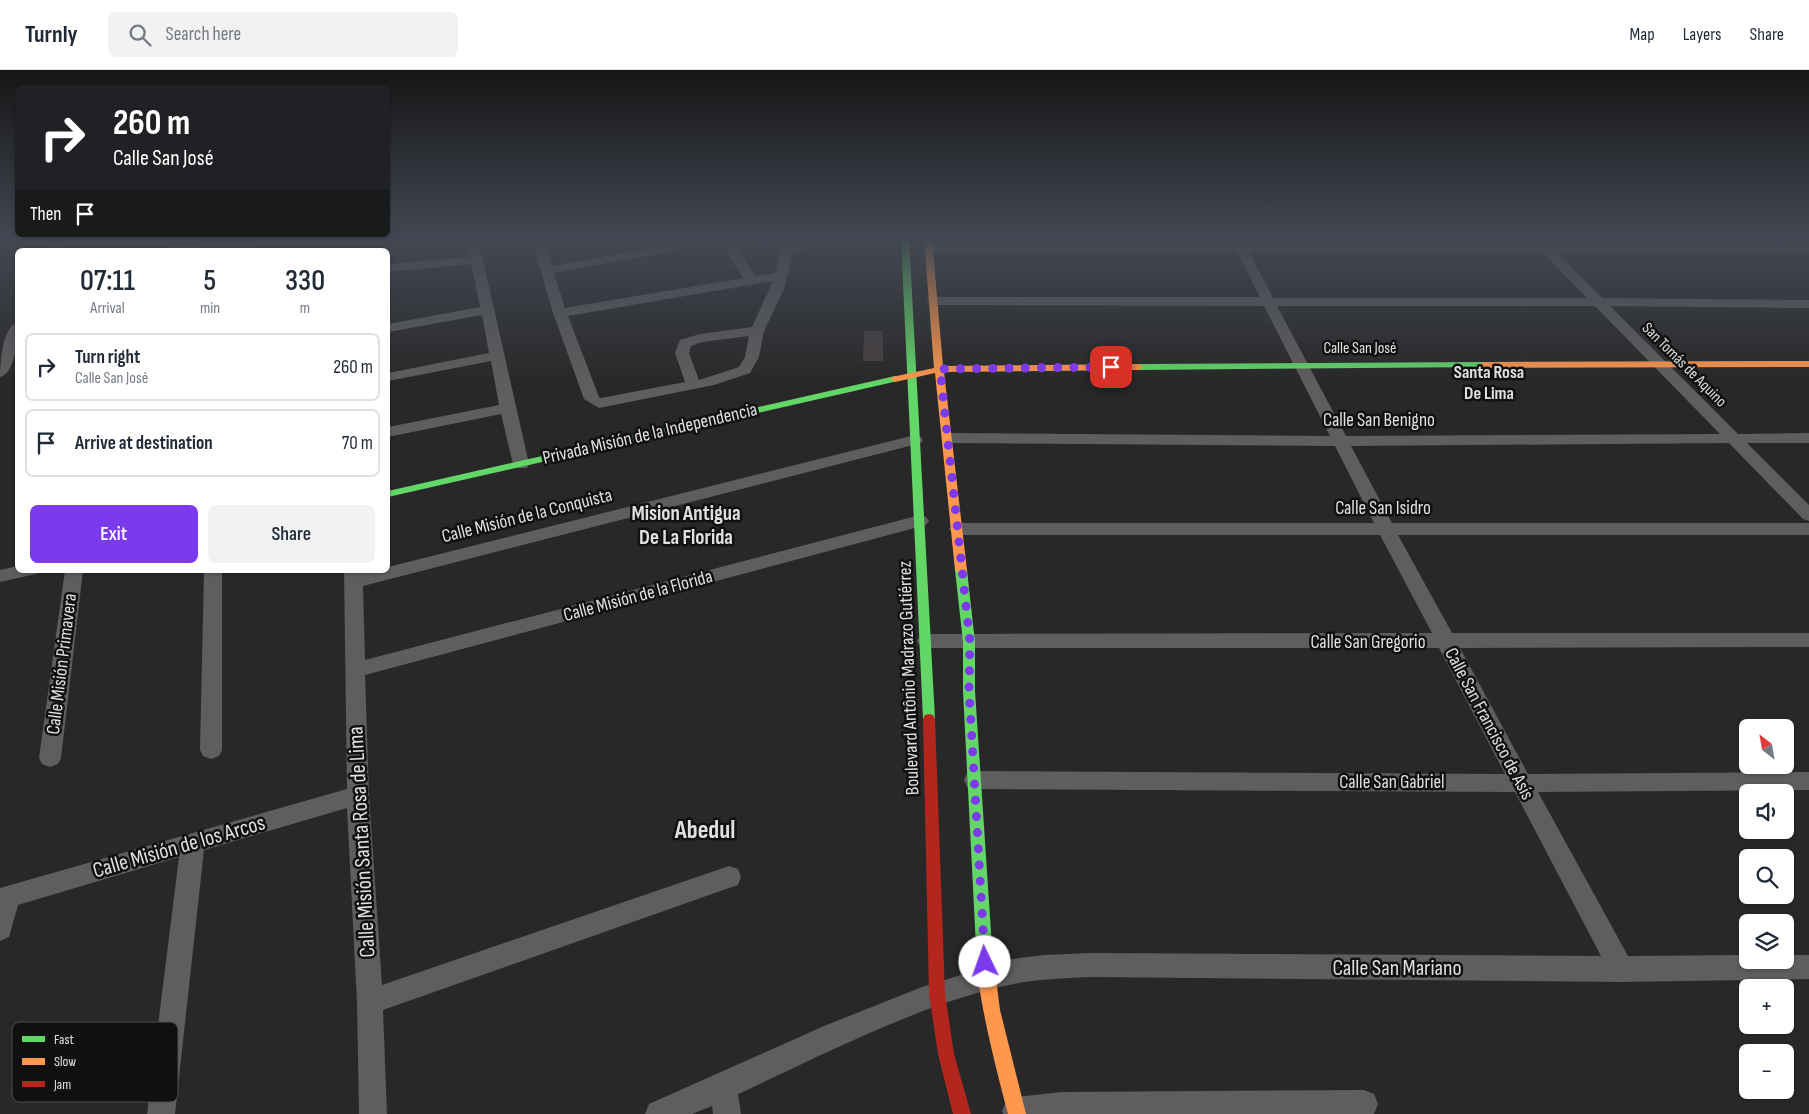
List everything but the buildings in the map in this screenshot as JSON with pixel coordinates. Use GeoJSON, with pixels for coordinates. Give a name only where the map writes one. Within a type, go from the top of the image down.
{"type":"FeatureCollection","features":[{"type":"Feature","properties":{"kind":"street"},"geometry":{"type":"LineString","coordinates":[[482,287],[506,408],[521,464]]}},
{"type":"Feature","properties":{"kind":"street"},"geometry":{"type":"LineString","coordinates":[[551,287],[592,399],[599,403],[728,378],[745,370],[752,357],[756,331],[778,287]]}},
{"type":"Feature","properties":{"kind":"street"},"geometry":{"type":"LineString","coordinates":[[560,313],[711,287]]}},
{"type":"Feature","properties":{"kind":"street","name":"Boulevard Antônio Madrazo Gutiérrez"},"geometry":{"type":"LineString","coordinates":[[908,287],[927,641],[936,994],[946,1054],[962,1114]]}},
{"type":"Feature","properties":{"kind":"street"},"geometry":{"type":"LineString","coordinates":[[932,287],[970,642],[969,690],[986,980],[998,1042],[1017,1112],[1062,1106],[1364,1104]]}},
{"type":"Feature","properties":{"kind":"street","name":"Calle San Francisco de Asís"},"geometry":{"type":"LineString","coordinates":[[1260,287],[1520,783],[1621,969]]}},
{"type":"Feature","properties":{"kind":"street","name":"San Tomás de Aquino"},"geometry":{"type":"LineString","coordinates":[[1582,287],[1809,515]]}},
{"type":"Feature","properties":{"kind":"street"},"geometry":{"type":"LineString","coordinates":[[933,301],[1809,304]]}},
{"type":"Feature","properties":{"kind":"street"},"geometry":{"type":"LineString","coordinates":[[390,328],[486,310]]}},
{"type":"Feature","properties":{"kind":"street"},"geometry":{"type":"LineString","coordinates":[[693,385],[682,353],[685,343],[700,338],[756,331]]}},
{"type":"Feature","properties":{"kind":"street"},"geometry":{"type":"LineString","coordinates":[[0,373],[15,334]]}},
{"type":"Feature","properties":{"kind":"street"},"geometry":{"type":"LineString","coordinates":[[390,377],[497,356]]}},
{"type":"Feature","properties":{"kind":"street","name":"Calle San José"},"geometry":{"type":"LineString","coordinates":[[912,374],[940,369],[1302,364],[1809,364]]}},
{"type":"Feature","properties":{"kind":"street","name":"Privada Misión de la Independencia"},"geometry":{"type":"LineString","coordinates":[[390,494],[912,374]]}},
{"type":"Feature","properties":{"kind":"street"},"geometry":{"type":"LineString","coordinates":[[390,432],[506,408]]}},
{"type":"Feature","properties":{"kind":"street","name":"Calle San Benigno"},"geometry":{"type":"LineString","coordinates":[[948,438],[1340,441],[1809,438]]}},
{"type":"Feature","properties":{"kind":"street","name":"Calle Misión de la Conquista"},"geometry":{"type":"LineString","coordinates":[[390,567],[915,440]]}},
{"type":"Feature","properties":{"kind":"street","name":"Calle Misión de la Florida"},"geometry":{"type":"LineString","coordinates":[[356,670],[920,521]]}},
{"type":"Feature","properties":{"kind":"street","name":"Calle San Isidro"},"geometry":{"type":"LineString","coordinates":[[958,528],[1809,528]]}},
{"type":"Feature","properties":{"kind":"street"},"geometry":{"type":"LineString","coordinates":[[0,576],[15,573]]}},
{"type":"Feature","properties":{"kind":"street","name":"Calle Misión Primavera"},"geometry":{"type":"LineString","coordinates":[[50,758],[74,573]]}},
{"type":"Feature","properties":{"kind":"street"},"geometry":{"type":"LineString","coordinates":[[211,750],[213,573]]}},
{"type":"Feature","properties":{"kind":"street","name":"Calle Misión de la Conquista"},"geometry":{"type":"LineString","coordinates":[[353,576],[365,573]]}},
{"type":"Feature","properties":{"kind":"street","name":"Calle Misión Santa Rosa de Lima"},"geometry":{"type":"LineString","coordinates":[[353,576],[358,795],[370,1002],[373,1114]]}},
{"type":"Feature","properties":{"kind":"street","name":"Calle San Gregorio"},"geometry":{"type":"LineString","coordinates":[[927,641],[1446,642],[1809,640]]}},
{"type":"Feature","properties":{"kind":"street","name":"Calle San Gabriel"},"geometry":{"type":"LineString","coordinates":[[975,780],[1520,783],[1809,781]]}},
{"type":"Feature","properties":{"kind":"street","name":"Calle Misión de los Arcos"},"geometry":{"type":"LineString","coordinates":[[4,898],[358,795]]}},
{"type":"Feature","properties":{"kind":"street"},"geometry":{"type":"LineString","coordinates":[[172,1022],[193,842]]}},
{"type":"Feature","properties":{"kind":"street"},"geometry":{"type":"LineString","coordinates":[[370,1002],[729,877]]}},
{"type":"Feature","properties":{"kind":"street"},"geometry":{"type":"LineString","coordinates":[[0,929],[4,898]]}},
{"type":"Feature","properties":{"kind":"street","name":"Calle San Mariano"},"geometry":{"type":"LineString","coordinates":[[936,994],[1014,972],[1045,967],[1092,965],[1621,969],[1809,966]]}},
{"type":"Feature","properties":{"kind":"street"},"geometry":{"type":"LineString","coordinates":[[660,1114],[725,1101],[856,1024],[936,994]]}},
{"type":"Feature","properties":{"kind":"traffic: fast"},"geometry":{"type":"LineString","coordinates":[[907,287],[929,719]]}},
{"type":"Feature","properties":{"kind":"traffic: fast"},"geometry":{"type":"LineString","coordinates":[[1139,367],[1483,365]]}},
{"type":"Feature","properties":{"kind":"traffic: fast"},"geometry":{"type":"LineString","coordinates":[[390,494],[895,379]]}},
{"type":"Feature","properties":{"kind":"traffic: fast"},"geometry":{"type":"LineString","coordinates":[[961,570],[969,642],[969,691],[984,947]]}},
{"type":"Feature","properties":{"kind":"traffic: slow"},"geometry":{"type":"LineString","coordinates":[[932,287],[961,570]]}},
{"type":"Feature","properties":{"kind":"traffic: slow"},"geometry":{"type":"LineString","coordinates":[[1483,365],[1809,364]]}},
{"type":"Feature","properties":{"kind":"traffic: slow"},"geometry":{"type":"LineString","coordinates":[[895,379],[940,369],[1139,367]]}},
{"type":"Feature","properties":{"kind":"traffic: slow"},"geometry":{"type":"LineString","coordinates":[[984,947],[992,1010],[1017,1114]]}},
{"type":"Feature","properties":{"kind":"traffic: jam"},"geometry":{"type":"LineString","coordinates":[[929,719],[937,994],[946,1054],[962,1114]]}},
{"type":"Feature","properties":{"kind":"district","name":"Santa Rosa De Lima"},"geometry":{"type":"Point","coordinates":[1489,382]}},
{"type":"Feature","properties":{"kind":"district","name":"Mision Antigua De La Florida"},"geometry":{"type":"Point","coordinates":[686,525]}},
{"type":"Feature","properties":{"kind":"district","name":"Abedul"},"geometry":{"type":"Point","coordinates":[705,830]}},
{"type":"Feature","properties":{"kind":"route"},"geometry":{"type":"LineString","coordinates":[[985,962],[969,690],[970,642],[940,369],[1111,367]]}}]}
